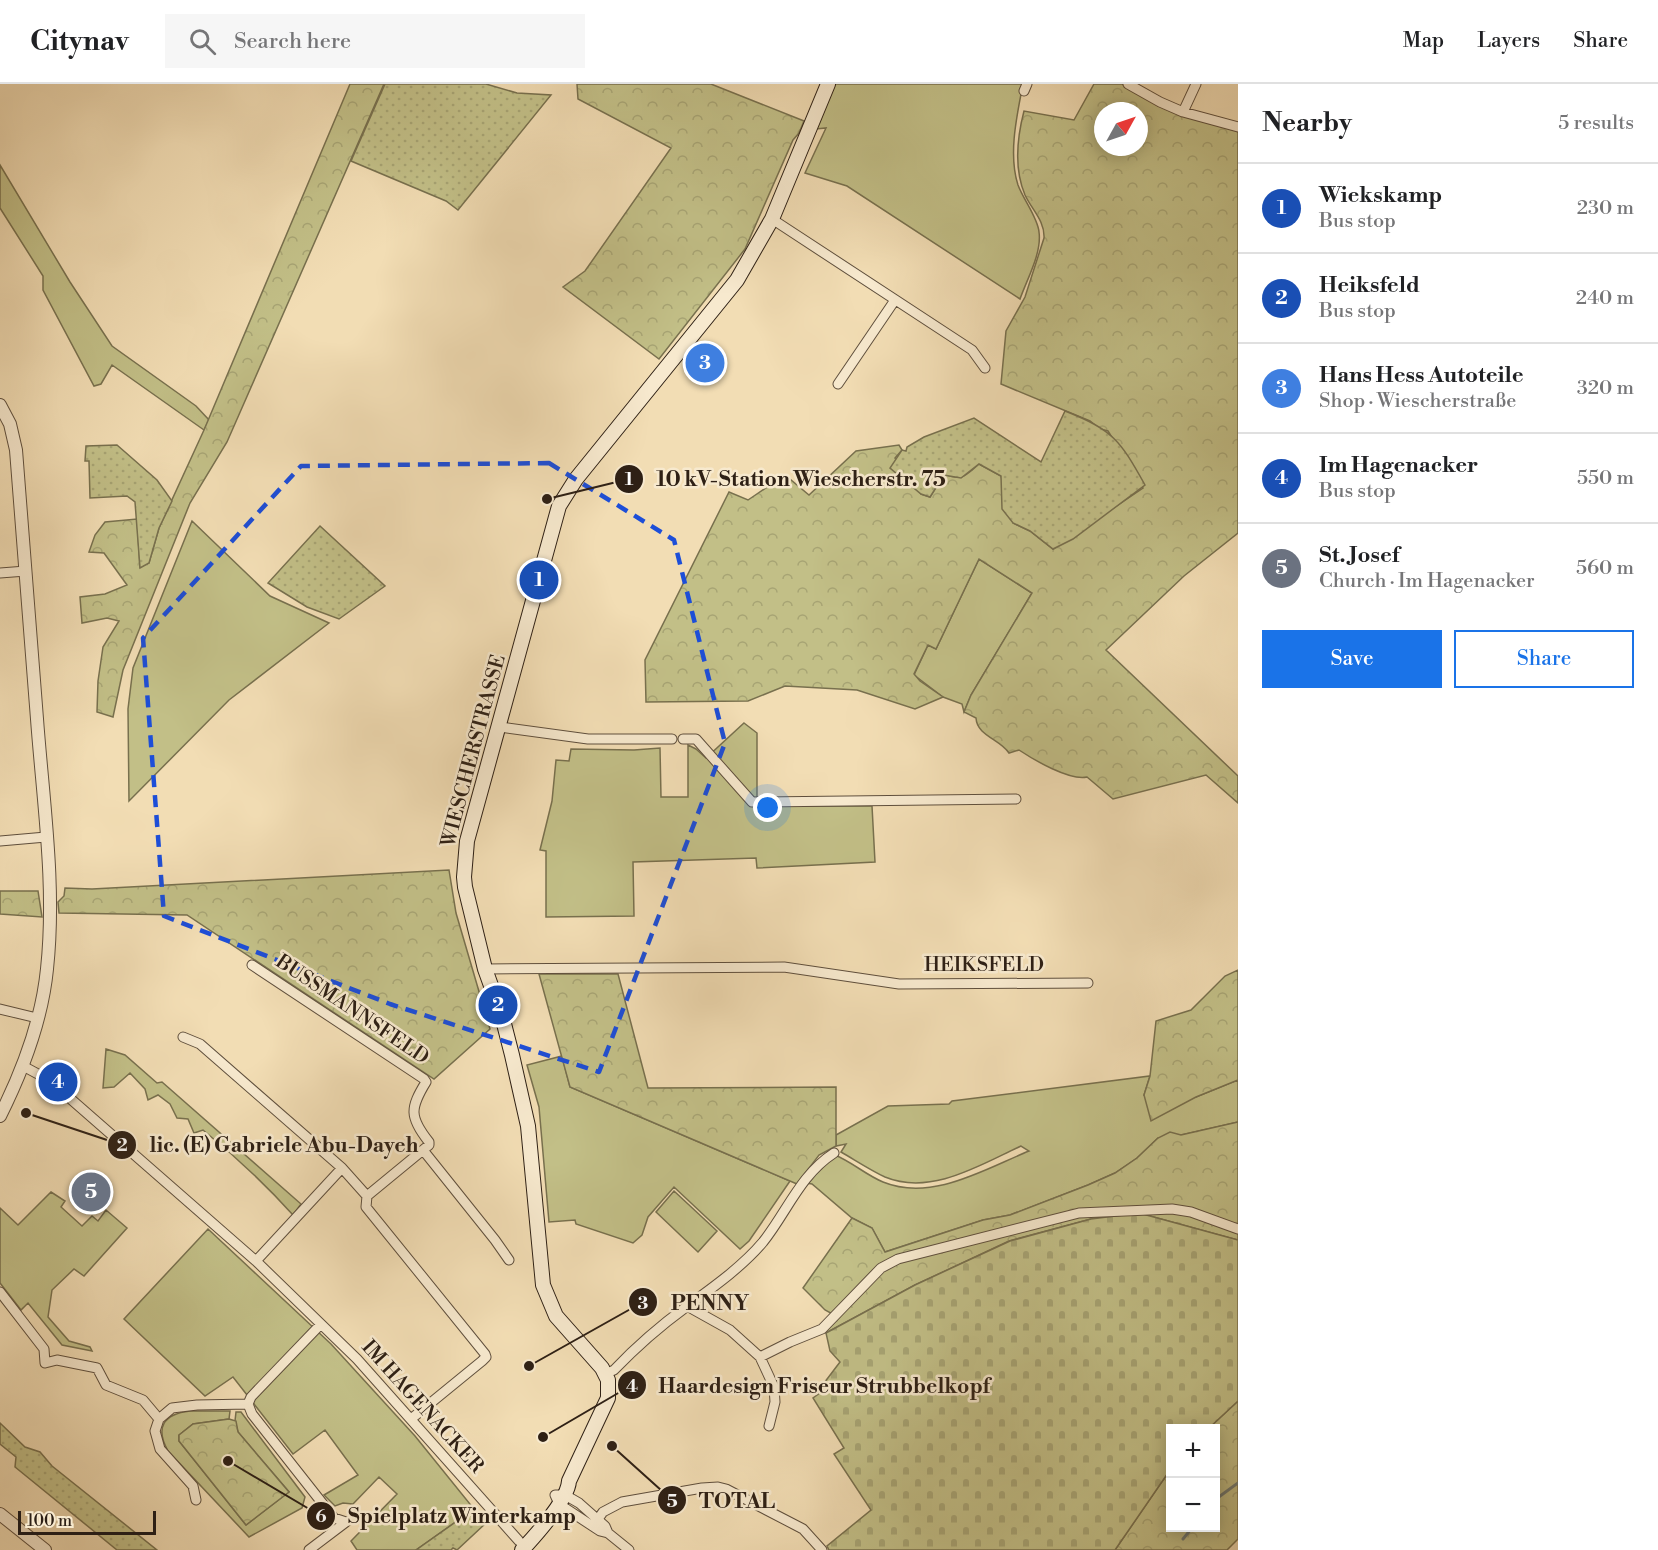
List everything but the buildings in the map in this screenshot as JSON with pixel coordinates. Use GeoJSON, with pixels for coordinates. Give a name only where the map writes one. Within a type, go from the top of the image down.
{"type":"FeatureCollection","features":[{"type":"Feature","properties":{"kind":"main road","name":"WIESCHERSTRASSE"},"geometry":{"type":"LineString","coordinates":[[606,1374],[556,1316],[543,1285],[528,1126],[504,1026],[485,969],[464,877],[467,841],[559,506],[576,479],[737,280],[772,219],[828,84]]}},
{"type":"Feature","properties":{"kind":"main road"},"geometry":{"type":"LineString","coordinates":[[519,1547],[562,1494],[608,1398],[609,1387],[606,1374]]}},
{"type":"Feature","properties":{"kind":"street"},"geometry":{"type":"LineString","coordinates":[[1128,84],[1183,112],[1238,126]]}},
{"type":"Feature","properties":{"kind":"street"},"geometry":{"type":"LineString","coordinates":[[1183,112],[1196,84]]}},
{"type":"Feature","properties":{"kind":"street"},"geometry":{"type":"LineString","coordinates":[[772,219],[972,350],[985,368]]}},
{"type":"Feature","properties":{"kind":"street"},"geometry":{"type":"LineString","coordinates":[[838,384],[895,300]]}},
{"type":"Feature","properties":{"kind":"street"},"geometry":{"type":"LineString","coordinates":[[0,405],[13,433],[46,837],[50,933],[47,971],[37,1018],[23,1066],[0,1116]]}},
{"type":"Feature","properties":{"kind":"street"},"geometry":{"type":"LineString","coordinates":[[0,573],[26,571]]}},
{"type":"Feature","properties":{"kind":"street"},"geometry":{"type":"LineString","coordinates":[[500,727],[588,739],[672,739]]}},
{"type":"Feature","properties":{"kind":"street"},"geometry":{"type":"LineString","coordinates":[[683,739],[696,739],[752,802],[1016,800]]}},
{"type":"Feature","properties":{"kind":"street"},"geometry":{"type":"LineString","coordinates":[[0,841],[46,837]]}},
{"type":"Feature","properties":{"kind":"street","name":"BUSSMANNSFELD"},"geometry":{"type":"LineString","coordinates":[[252,965],[424,1079],[426,1082],[414,1102],[413,1112],[416,1123],[429,1142],[423,1150],[509,1260]]}},
{"type":"Feature","properties":{"kind":"street","name":"HEIKSFELD"},"geometry":{"type":"LineString","coordinates":[[485,969],[784,967],[899,984],[1088,983]]}},
{"type":"Feature","properties":{"kind":"street"},"geometry":{"type":"LineString","coordinates":[[0,1009],[37,1018]]}},
{"type":"Feature","properties":{"kind":"street"},"geometry":{"type":"LineString","coordinates":[[183,1037],[200,1044],[342,1168],[367,1196]]}},
{"type":"Feature","properties":{"kind":"street","name":"IM HAGENACKER"},"geometry":{"type":"LineString","coordinates":[[23,1066],[49,1080],[256,1261],[321,1324],[357,1359],[411,1419],[519,1547]]}},
{"type":"Feature","properties":{"kind":"street"},"geometry":{"type":"LineString","coordinates":[[411,1419],[486,1357],[366,1207],[367,1196],[423,1150]]}},
{"type":"Feature","properties":{"kind":"street"},"geometry":{"type":"LineString","coordinates":[[606,1374],[614,1370],[645,1340],[687,1306],[720,1282],[763,1242],[798,1187],[834,1153]]}},
{"type":"Feature","properties":{"kind":"street"},"geometry":{"type":"LineString","coordinates":[[256,1261],[342,1168]]}},
{"type":"Feature","properties":{"kind":"street"},"geometry":{"type":"LineString","coordinates":[[760,1358],[822,1329],[881,1268],[898,1259],[1079,1213],[1172,1209],[1191,1212],[1238,1228]]}},
{"type":"Feature","properties":{"kind":"street"},"geometry":{"type":"LineString","coordinates":[[0,1292],[44,1349],[45,1363],[57,1360],[97,1368],[106,1385],[143,1400],[159,1419]]}},
{"type":"Feature","properties":{"kind":"street"},"geometry":{"type":"LineString","coordinates":[[687,1306],[730,1330],[760,1358],[774,1387],[775,1402],[769,1426]]}},
{"type":"Feature","properties":{"kind":"street"},"geometry":{"type":"LineString","coordinates":[[309,1550],[346,1522],[334,1518],[252,1414],[248,1404],[251,1396],[321,1324]]}},
{"type":"Feature","properties":{"kind":"street"},"geometry":{"type":"LineString","coordinates":[[196,1500],[193,1486],[160,1449],[155,1431],[159,1419],[172,1408],[248,1404]]}},
{"type":"Feature","properties":{"kind":"street"},"geometry":{"type":"LineString","coordinates":[[595,1523],[603,1512],[622,1502],[718,1487],[803,1529],[822,1550]]}},
{"type":"Feature","properties":{"kind":"street"},"geometry":{"type":"LineString","coordinates":[[562,1494],[595,1523],[605,1526],[608,1533],[629,1550]]}},
{"type":"Feature","properties":{"kind":"street"},"geometry":{"type":"LineString","coordinates":[[0,1514],[45,1550]]}},
{"type":"Feature","properties":{"kind":"highlighted area"},"geometry":{"type":"Polygon","coordinates":[[[549,463],[674,540],[725,743],[599,1072],[390,1004],[164,916],[143,638],[301,466],[549,463]]]}},
{"type":"Feature","properties":{"kind":"green space"},"geometry":{"type":"Polygon","coordinates":[[[350,84],[384,84],[227,442],[190,503],[123,670],[113,717],[97,712],[98,681],[103,647],[119,621],[107,618],[82,623],[80,597],[105,594],[127,585],[104,553],[89,552],[95,535],[105,522],[137,519],[140,567],[149,563],[159,528],[204,430],[350,84]]]}},
{"type":"Feature","properties":{"kind":"green space"},"geometry":{"type":"Polygon","coordinates":[[[385,84],[486,84],[517,93],[551,95],[458,210],[446,201],[351,161],[385,84]]]}},
{"type":"Feature","properties":{"kind":"green space"},"geometry":{"type":"Polygon","coordinates":[[[577,84],[711,84],[804,121],[793,140],[745,249],[659,359],[563,287],[585,271],[671,148],[578,99],[577,84]]]}},
{"type":"Feature","properties":{"kind":"green space"},"geometry":{"type":"Polygon","coordinates":[[[835,84],[1023,84],[1014,134],[1015,173],[1018,185],[1036,221],[1039,240],[1036,257],[1020,299],[847,186],[805,173],[826,128],[816,129],[835,84]]]}},
{"type":"Feature","properties":{"kind":"green space"},"geometry":{"type":"Polygon","coordinates":[[[1094,84],[1122,84],[1183,116],[1238,128],[1238,533],[1184,576],[1106,650],[1238,776],[1238,803],[1206,775],[1113,799],[1087,777],[1062,773],[1019,750],[1009,753],[980,729],[976,718],[964,712],[971,695],[1032,593],[979,559],[936,649],[928,645],[914,674],[943,697],[915,709],[857,690],[785,686],[748,701],[646,702],[645,660],[729,492],[748,500],[785,475],[809,495],[856,451],[899,445],[902,450],[895,458],[921,494],[930,497],[944,474],[960,477],[979,464],[1001,476],[1013,523],[1030,531],[1053,549],[1143,488],[1108,431],[1100,429],[1090,421],[1001,384],[1006,331],[1025,297],[1044,238],[1042,226],[1025,195],[1019,175],[1018,143],[1024,111],[1074,120],[1094,84]]]}},
{"type":"Feature","properties":{"kind":"green space"},"geometry":{"type":"Polygon","coordinates":[[[0,165],[70,282],[112,346],[196,406],[209,420],[204,430],[112,365],[101,384],[94,386],[43,290],[43,276],[0,208],[0,165]]]}},
{"type":"Feature","properties":{"kind":"green space"},"geometry":{"type":"Polygon","coordinates":[[[1065,411],[1094,424],[1114,438],[1129,457],[1145,485],[1073,539],[1053,549],[1030,531],[1013,523],[1002,509],[1001,476],[979,464],[961,478],[944,475],[930,497],[921,494],[890,468],[902,450],[906,451],[907,447],[924,437],[974,418],[1041,462],[1065,411]]]}},
{"type":"Feature","properties":{"kind":"green space"},"geometry":{"type":"Polygon","coordinates":[[[117,445],[157,480],[172,501],[159,528],[149,563],[140,568],[135,502],[127,496],[90,498],[89,461],[85,461],[86,446],[117,445]]]}},
{"type":"Feature","properties":{"kind":"green space"},"geometry":{"type":"Polygon","coordinates":[[[192,521],[270,596],[329,623],[229,700],[129,801],[128,709],[133,668],[192,521]]]}},
{"type":"Feature","properties":{"kind":"green space"},"geometry":{"type":"Polygon","coordinates":[[[320,526],[385,586],[339,619],[307,607],[268,583],[320,526]]]}},
{"type":"Feature","properties":{"kind":"green space"},"geometry":{"type":"Polygon","coordinates":[[[979,559],[1032,593],[971,695],[964,712],[962,704],[943,697],[914,675],[928,645],[936,649],[979,559]]]}},
{"type":"Feature","properties":{"kind":"green space"},"geometry":{"type":"Polygon","coordinates":[[[744,723],[757,733],[757,806],[872,806],[875,862],[757,868],[756,858],[633,862],[634,916],[546,917],[546,851],[540,850],[552,801],[556,760],[569,761],[571,749],[660,748],[661,797],[688,797],[688,745],[706,758],[744,723]]]}},
{"type":"Feature","properties":{"kind":"green space"},"geometry":{"type":"Polygon","coordinates":[[[449,870],[456,913],[490,1029],[434,1079],[187,915],[59,913],[58,902],[64,896],[65,888],[92,889],[449,870]]]}},
{"type":"Feature","properties":{"kind":"green space"},"geometry":{"type":"Polygon","coordinates":[[[0,891],[38,891],[42,917],[0,914],[0,891]]]}},
{"type":"Feature","properties":{"kind":"green space"},"geometry":{"type":"Polygon","coordinates":[[[1238,970],[1238,1080],[1196,1097],[1151,1121],[1144,1095],[1150,1076],[1156,1021],[1191,1010],[1225,976],[1238,970]]]}},
{"type":"Feature","properties":{"kind":"green space"},"geometry":{"type":"Polygon","coordinates":[[[539,974],[618,974],[648,1088],[836,1087],[836,1146],[819,1155],[797,1184],[570,1087],[539,974]]]}},
{"type":"Feature","properties":{"kind":"green space"},"geometry":{"type":"Polygon","coordinates":[[[106,1049],[125,1055],[157,1083],[162,1082],[301,1204],[293,1215],[250,1171],[203,1130],[194,1133],[188,1119],[177,1118],[170,1104],[158,1095],[148,1100],[145,1089],[130,1073],[114,1087],[103,1088],[106,1049]]]}},
{"type":"Feature","properties":{"kind":"green space"},"geometry":{"type":"Polygon","coordinates":[[[562,1056],[570,1087],[790,1181],[749,1241],[740,1249],[674,1187],[648,1217],[642,1235],[633,1243],[576,1224],[575,1220],[549,1222],[539,1107],[527,1065],[562,1056]]]}},
{"type":"Feature","properties":{"kind":"green space"},"geometry":{"type":"Polygon","coordinates":[[[1150,1076],[1144,1095],[1196,1097],[1238,1080],[1238,1122],[1158,1138],[1137,1158],[1115,1173],[1088,1185],[1010,1215],[983,1220],[885,1252],[872,1228],[852,1218],[812,1184],[806,1183],[835,1155],[883,1182],[902,1187],[920,1188],[958,1181],[1029,1151],[1021,1146],[972,1169],[937,1181],[902,1182],[885,1177],[841,1152],[846,1144],[836,1146],[836,1135],[888,1106],[949,1104],[952,1101],[1150,1076]]]}},
{"type":"Feature","properties":{"kind":"green space"},"geometry":{"type":"Polygon","coordinates":[[[1238,1122],[1238,1240],[1139,1213],[1091,1219],[1009,1241],[915,1285],[826,1333],[825,1331],[838,1317],[825,1310],[803,1288],[852,1218],[872,1228],[885,1252],[983,1220],[1010,1215],[1088,1185],[1115,1173],[1137,1158],[1158,1138],[1170,1132],[1181,1135],[1238,1122]]]}},
{"type":"Feature","properties":{"kind":"green space"},"geometry":{"type":"Polygon","coordinates":[[[674,1191],[717,1231],[698,1252],[656,1212],[674,1191]]]}},
{"type":"Feature","properties":{"kind":"green space"},"geometry":{"type":"Polygon","coordinates":[[[51,1192],[65,1201],[61,1207],[82,1226],[92,1216],[98,1221],[106,1210],[127,1228],[84,1276],[74,1269],[52,1290],[48,1317],[69,1341],[90,1347],[92,1351],[62,1345],[28,1303],[21,1310],[0,1283],[0,1208],[18,1225],[51,1192]]]}},
{"type":"Feature","properties":{"kind":"green space"},"geometry":{"type":"Polygon","coordinates":[[[1139,1213],[1238,1240],[1238,1401],[1213,1424],[1166,1424],[1166,1476],[1115,1550],[829,1550],[827,1546],[871,1510],[834,1454],[844,1448],[813,1398],[820,1393],[818,1391],[840,1362],[830,1351],[826,1333],[915,1285],[1010,1241],[1091,1219],[1139,1213]]]}},
{"type":"Feature","properties":{"kind":"green space"},"geometry":{"type":"Polygon","coordinates":[[[208,1229],[331,1344],[415,1436],[474,1509],[416,1550],[357,1550],[351,1541],[397,1494],[379,1477],[353,1504],[343,1503],[335,1506],[324,1495],[358,1475],[325,1430],[293,1454],[233,1377],[205,1396],[124,1319],[208,1229]]]}},
{"type":"Feature","properties":{"kind":"green space"},"geometry":{"type":"Polygon","coordinates":[[[1238,1401],[1238,1539],[1227,1550],[1115,1550],[1166,1476],[1166,1532],[1220,1532],[1220,1424],[1213,1424],[1238,1401]]]}},
{"type":"Feature","properties":{"kind":"green space"},"geometry":{"type":"Polygon","coordinates":[[[190,1411],[230,1411],[229,1419],[193,1424],[179,1435],[179,1441],[246,1525],[289,1492],[238,1432],[235,1421],[236,1412],[241,1412],[305,1497],[302,1508],[249,1537],[168,1451],[164,1443],[162,1429],[168,1419],[173,1415],[190,1411]]]}},
{"type":"Feature","properties":{"kind":"green space"},"geometry":{"type":"Polygon","coordinates":[[[229,1419],[236,1421],[238,1432],[289,1492],[246,1525],[179,1441],[179,1435],[193,1424],[229,1419]]]}},
{"type":"Feature","properties":{"kind":"green space"},"geometry":{"type":"Polygon","coordinates":[[[0,1423],[25,1447],[40,1452],[52,1466],[157,1550],[117,1550],[15,1467],[16,1457],[0,1444],[0,1423]]]}},
{"type":"Feature","properties":{"kind":"green space"},"geometry":{"type":"Polygon","coordinates":[[[474,1509],[485,1524],[457,1550],[453,1548],[451,1550],[416,1550],[474,1509]]]}},
{"type":"Feature","properties":{"kind":"waterway"},"geometry":{"type":"LineString","coordinates":[[1220,1496],[1238,1483]]}},
{"type":"Feature","properties":{"kind":"waterway"},"geometry":{"type":"LineString","coordinates":[[1183,1539],[1189,1532]]}},
{"type":"Feature","properties":{"kind":"place","name":"Hans Hess Autoteile"},"geometry":{"type":"Point","coordinates":[705,363]}},
{"type":"Feature","properties":{"kind":"place","name":"10 kV-Station Wiescherstr. 75"},"geometry":{"type":"Point","coordinates":[547,499]}},
{"type":"Feature","properties":{"kind":"place","name":"Wiekskamp"},"geometry":{"type":"Point","coordinates":[539,580]}},
{"type":"Feature","properties":{"kind":"place","name":"Heiksfeld"},"geometry":{"type":"Point","coordinates":[498,1005]}},
{"type":"Feature","properties":{"kind":"place","name":"Im Hagenacker"},"geometry":{"type":"Point","coordinates":[58,1082]}},
{"type":"Feature","properties":{"kind":"place","name":"lic. (E) Gabriele Abu-Dayeh"},"geometry":{"type":"Point","coordinates":[26,1113]}},
{"type":"Feature","properties":{"kind":"place","name":"St. Josef"},"geometry":{"type":"Point","coordinates":[91,1192]}},
{"type":"Feature","properties":{"kind":"place","name":"PENNY"},"geometry":{"type":"Point","coordinates":[529,1366]}},
{"type":"Feature","properties":{"kind":"place","name":"Haardesign Friseur Strubbelkopf"},"geometry":{"type":"Point","coordinates":[543,1437]}},
{"type":"Feature","properties":{"kind":"place","name":"TOTAL"},"geometry":{"type":"Point","coordinates":[612,1446]}},
{"type":"Feature","properties":{"kind":"place","name":"Spielplatz Winterkamp"},"geometry":{"type":"Point","coordinates":[228,1461]}}]}
